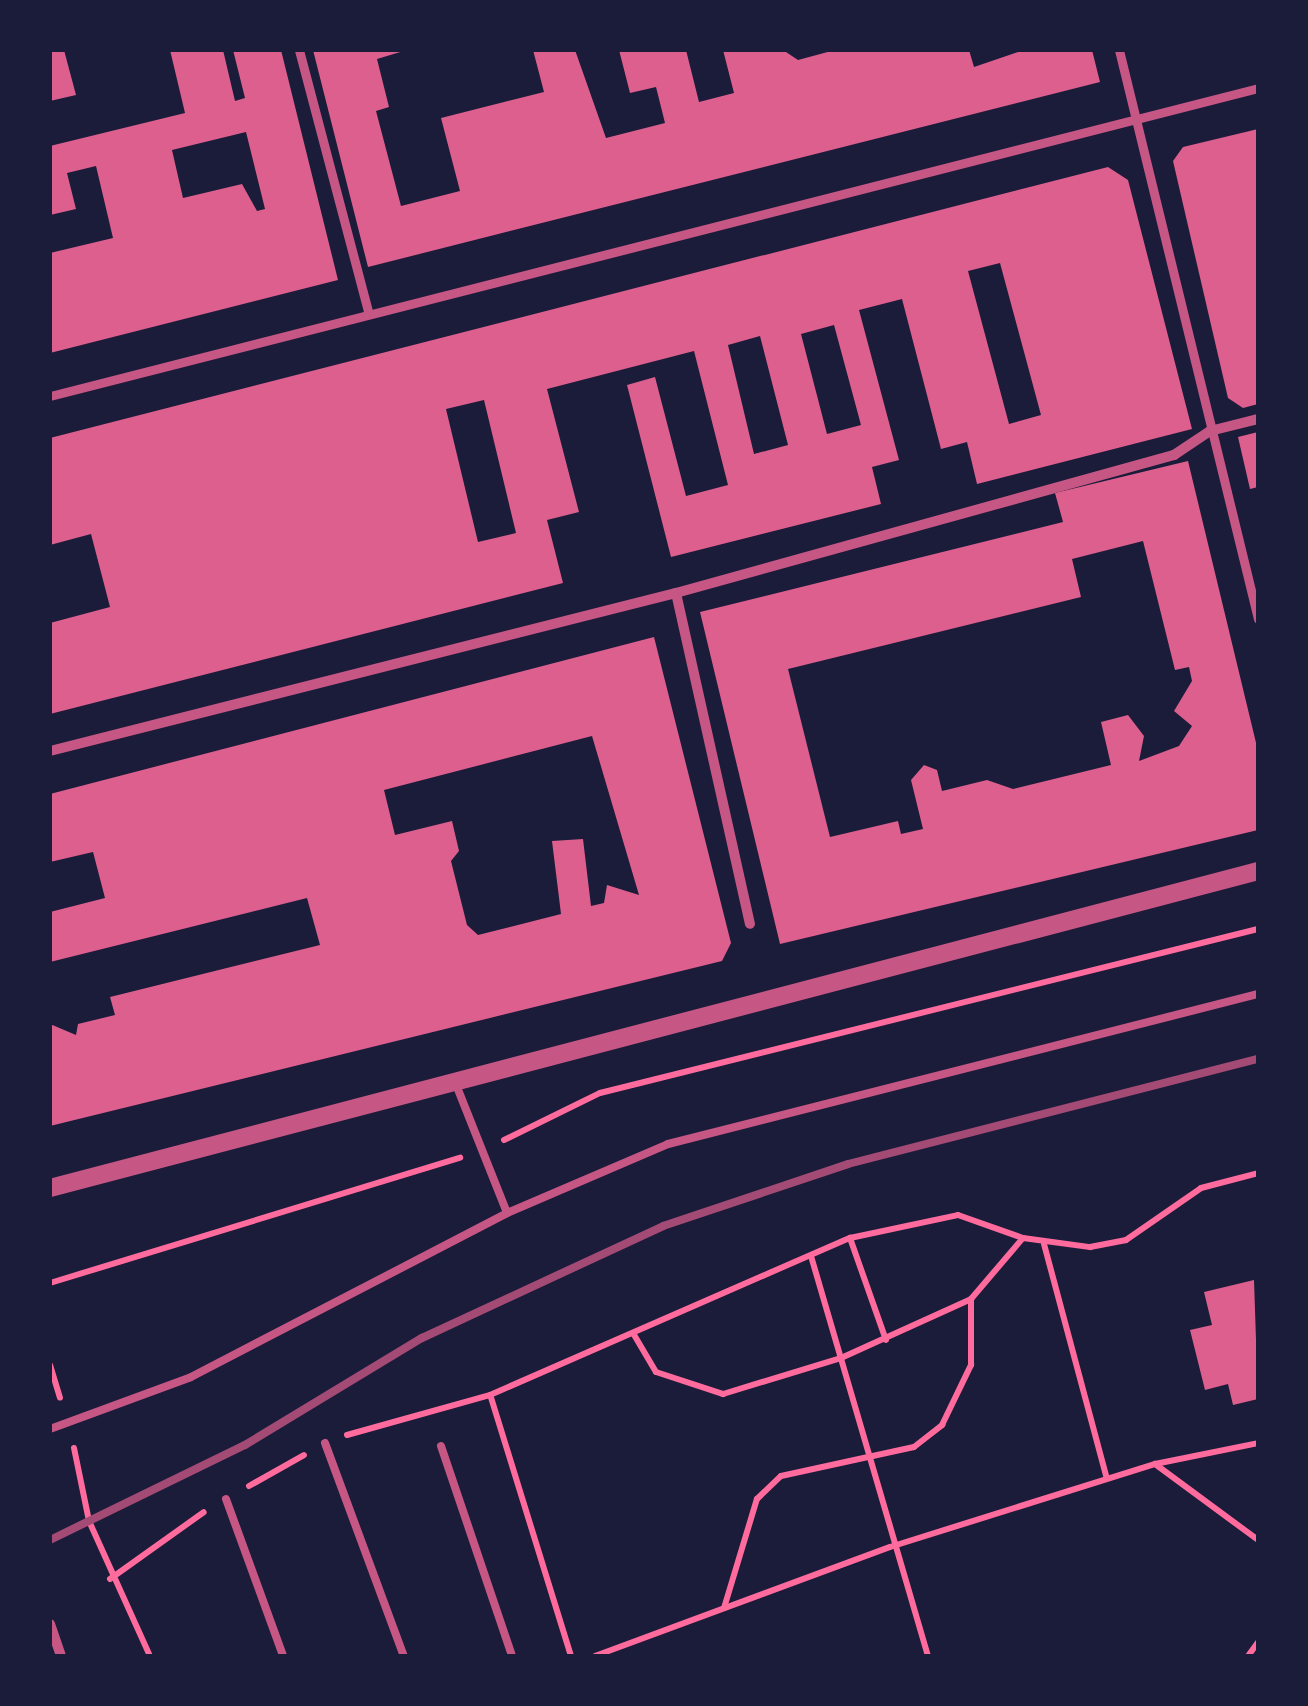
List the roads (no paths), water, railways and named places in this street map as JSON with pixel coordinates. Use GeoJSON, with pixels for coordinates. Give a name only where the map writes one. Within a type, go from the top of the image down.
{"type":"FeatureCollection","features":[{"type":"Feature","properties":{"kind":"street"},"geometry":{"type":"LineString","coordinates":[[299,50],[368,312]]}},
{"type":"Feature","properties":{"kind":"street"},"geometry":{"type":"LineString","coordinates":[[1119,50],[1258,619]]}},
{"type":"Feature","properties":{"kind":"street"},"geometry":{"type":"LineString","coordinates":[[50,396],[1258,88]]}},
{"type":"Feature","properties":{"kind":"street"},"geometry":{"type":"LineString","coordinates":[[50,750],[676,593],[1174,456],[1210,430],[1258,419]]}},
{"type":"Feature","properties":{"kind":"street"},"geometry":{"type":"LineString","coordinates":[[676,593],[750,924]]}},
{"type":"Feature","properties":{"kind":"street"},"geometry":{"type":"LineString","coordinates":[[50,1188],[453,1076],[1258,871]]}},
{"type":"Feature","properties":{"kind":"street"},"geometry":{"type":"LineString","coordinates":[[50,1624],[62,1656]]}},
{"type":"Feature","properties":{"kind":"lane"},"geometry":{"type":"LineString","coordinates":[[50,1429],[191,1377],[507,1213],[705,1132],[1258,994]]}},
{"type":"Feature","properties":{"kind":"lane"},"geometry":{"type":"LineString","coordinates":[[453,1076],[507,1213]]}},
{"type":"Feature","properties":{"kind":"lane"},"geometry":{"type":"LineString","coordinates":[[325,1442],[404,1656]]}},
{"type":"Feature","properties":{"kind":"lane"},"geometry":{"type":"LineString","coordinates":[[442,1446],[512,1656]]}},
{"type":"Feature","properties":{"kind":"lane"},"geometry":{"type":"LineString","coordinates":[[226,1499],[283,1656]]}},
{"type":"Feature","properties":{"kind":"railway"},"geometry":{"type":"LineString","coordinates":[[50,1540],[245,1445],[422,1338],[663,1226],[848,1164],[1258,1059]]}}]}
